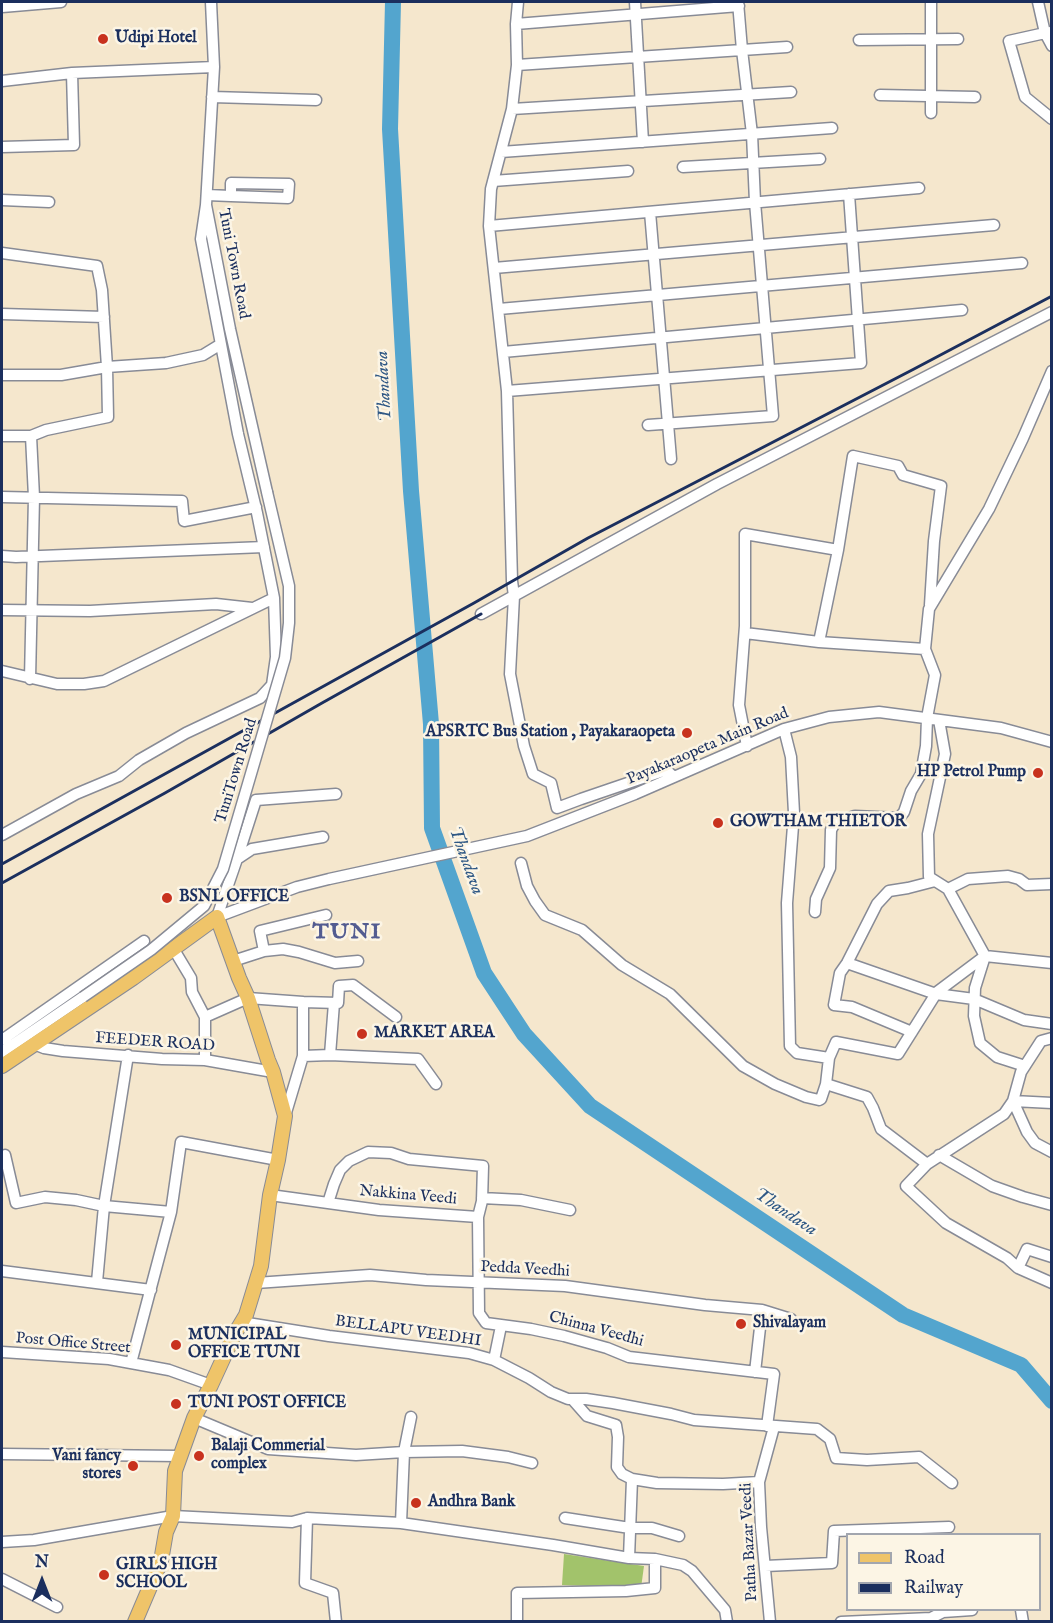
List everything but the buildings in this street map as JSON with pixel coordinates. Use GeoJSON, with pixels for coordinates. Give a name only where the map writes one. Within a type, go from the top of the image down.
{"type":"FeatureCollection","features":[{"type":"Feature","properties":{"kind":"main road"},"geometry":{"type":"LineString","coordinates":[[2,1066],[133,978],[217,917],[248,998],[285,1116],[270,1195],[261,1266],[256,1283],[246,1315],[194,1418],[180,1456],[175,1471],[173,1516],[166,1532],[161,1561],[135,1622]]}},
{"type":"Feature","properties":{"kind":"street"},"geometry":{"type":"LineString","coordinates":[[2,7],[61,2]]}},
{"type":"Feature","properties":{"kind":"street","name":"Tuni Town Road"},"geometry":{"type":"LineString","coordinates":[[211,2],[214,67],[207,200],[230,329],[267,492]]}},
{"type":"Feature","properties":{"kind":"street"},"geometry":{"type":"LineString","coordinates":[[518,2],[517,65],[512,109],[491,189],[489,226],[507,391],[514,596],[510,674],[524,746],[533,774],[551,783],[557,808],[666,770],[674,777]]}},
{"type":"Feature","properties":{"kind":"street"},"geometry":{"type":"LineString","coordinates":[[635,2],[643,142]]}},
{"type":"Feature","properties":{"kind":"street"},"geometry":{"type":"LineString","coordinates":[[931,2],[931,113]]}},
{"type":"Feature","properties":{"kind":"street"},"geometry":{"type":"LineString","coordinates":[[1038,2],[1052,46]]}},
{"type":"Feature","properties":{"kind":"street"},"geometry":{"type":"LineString","coordinates":[[516,24],[637,15],[738,4],[752,134],[755,202],[773,416],[648,425]]}},
{"type":"Feature","properties":{"kind":"street"},"geometry":{"type":"LineString","coordinates":[[1048,33],[1009,41],[1025,97],[1052,119]]}},
{"type":"Feature","properties":{"kind":"street"},"geometry":{"type":"LineString","coordinates":[[859,40],[958,39]]}},
{"type":"Feature","properties":{"kind":"street"},"geometry":{"type":"LineString","coordinates":[[517,65],[787,47]]}},
{"type":"Feature","properties":{"kind":"street"},"geometry":{"type":"LineString","coordinates":[[2,81],[72,73],[214,67]]}},
{"type":"Feature","properties":{"kind":"street"},"geometry":{"type":"LineString","coordinates":[[2,147],[74,145],[72,73]]}},
{"type":"Feature","properties":{"kind":"street"},"geometry":{"type":"LineString","coordinates":[[512,109],[791,92]]}},
{"type":"Feature","properties":{"kind":"street"},"geometry":{"type":"LineString","coordinates":[[880,95],[975,97]]}},
{"type":"Feature","properties":{"kind":"street"},"geometry":{"type":"LineString","coordinates":[[212,97],[316,99]]}},
{"type":"Feature","properties":{"kind":"street"},"geometry":{"type":"LineString","coordinates":[[501,152],[832,128]]}},
{"type":"Feature","properties":{"kind":"street"},"geometry":{"type":"LineString","coordinates":[[683,167],[820,159]]}},
{"type":"Feature","properties":{"kind":"street"},"geometry":{"type":"LineString","coordinates":[[493,181],[628,171]]}},
{"type":"Feature","properties":{"kind":"street"},"geometry":{"type":"LineString","coordinates":[[2,835],[76,794],[119,776],[139,760],[186,733],[260,698],[272,685],[276,657],[274,598],[256,507],[238,434],[201,238],[207,200],[231,196],[288,198],[289,183],[231,183],[231,196]]}},
{"type":"Feature","properties":{"kind":"street"},"geometry":{"type":"LineString","coordinates":[[489,226],[920,188]]}},
{"type":"Feature","properties":{"kind":"street"},"geometry":{"type":"LineString","coordinates":[[507,391],[861,363],[849,194]]}},
{"type":"Feature","properties":{"kind":"street"},"geometry":{"type":"LineString","coordinates":[[2,200],[49,202]]}},
{"type":"Feature","properties":{"kind":"street"},"geometry":{"type":"LineString","coordinates":[[650,212],[671,459]]}},
{"type":"Feature","properties":{"kind":"street"},"geometry":{"type":"LineString","coordinates":[[494,267],[994,225]]}},
{"type":"Feature","properties":{"kind":"street"},"geometry":{"type":"LineString","coordinates":[[2,254],[97,266],[104,317],[108,417],[46,430],[31,436],[2,436]]}},
{"type":"Feature","properties":{"kind":"street"},"geometry":{"type":"LineString","coordinates":[[499,309],[1022,263]]}},
{"type":"Feature","properties":{"kind":"street"},"geometry":{"type":"LineString","coordinates":[[503,352],[962,310]]}},
{"type":"Feature","properties":{"kind":"street"},"geometry":{"type":"LineString","coordinates":[[481,614],[717,484],[1052,312]]}},
{"type":"Feature","properties":{"kind":"street"},"geometry":{"type":"LineString","coordinates":[[2,314],[104,317]]}},
{"type":"Feature","properties":{"kind":"street"},"geometry":{"type":"LineString","coordinates":[[2,375],[61,375],[107,367],[166,363],[204,355],[221,344]]}},
{"type":"Feature","properties":{"kind":"street"},"geometry":{"type":"LineString","coordinates":[[929,609],[989,509],[1052,370]]}},
{"type":"Feature","properties":{"kind":"street"},"geometry":{"type":"LineString","coordinates":[[30,679],[34,497],[31,436]]}},
{"type":"Feature","properties":{"kind":"street"},"geometry":{"type":"LineString","coordinates":[[815,912],[816,899],[830,868],[831,830],[835,823],[855,816],[899,818],[921,774],[926,746],[927,718],[935,675],[925,649],[941,486],[903,474],[898,466],[854,456],[819,642]]}},
{"type":"Feature","properties":{"kind":"street","name":"TuniTown Road"},"geometry":{"type":"LineString","coordinates":[[2,1052],[151,950],[204,906],[222,870],[285,658],[289,623],[289,586],[267,492]]}},
{"type":"Feature","properties":{"kind":"street"},"geometry":{"type":"LineString","coordinates":[[2,497],[182,501],[184,521],[256,507]]}},
{"type":"Feature","properties":{"kind":"street"},"geometry":{"type":"LineString","coordinates":[[747,746],[739,705],[744,633],[745,534],[838,550]]}},
{"type":"Feature","properties":{"kind":"street"},"geometry":{"type":"LineString","coordinates":[[2,556],[32,557],[264,547]]}},
{"type":"Feature","properties":{"kind":"street"},"geometry":{"type":"LineString","coordinates":[[2,671],[30,679],[66,684],[104,681],[274,598]]}},
{"type":"Feature","properties":{"kind":"street"},"geometry":{"type":"LineString","coordinates":[[2,610],[90,611],[216,604],[252,609]]}},
{"type":"Feature","properties":{"kind":"street"},"geometry":{"type":"LineString","coordinates":[[744,633],[819,642],[925,649]]}},
{"type":"Feature","properties":{"kind":"street","name":"Payakaraopeta Main Road"},"geometry":{"type":"LineString","coordinates":[[217,917],[297,887],[523,837],[635,794],[784,729],[829,717],[879,712],[1001,728],[1052,742]]}},
{"type":"Feature","properties":{"kind":"street"},"geometry":{"type":"LineString","coordinates":[[939,720],[945,754],[928,834],[929,877],[948,889],[985,956],[974,999],[974,1016],[980,1043],[997,1057],[1025,1066]]}},
{"type":"Feature","properties":{"kind":"street"},"geometry":{"type":"LineString","coordinates":[[784,729],[791,757],[794,813],[787,903],[790,1047],[797,1053],[830,1058]]}},
{"type":"Feature","properties":{"kind":"street"},"geometry":{"type":"LineString","coordinates":[[217,917],[256,800],[336,794]]}},
{"type":"Feature","properties":{"kind":"street"},"geometry":{"type":"LineString","coordinates":[[237,859],[252,849],[323,837]]}},
{"type":"Feature","properties":{"kind":"street"},"geometry":{"type":"LineString","coordinates":[[521,863],[527,886],[545,915],[582,930],[622,964],[670,994],[743,1066],[806,1097],[822,1099],[830,1058],[836,1042],[898,1054],[936,994],[985,956],[1052,963]]}},
{"type":"Feature","properties":{"kind":"street"},"geometry":{"type":"LineString","coordinates":[[948,889],[968,879],[1008,876],[1027,885],[1052,884]]}},
{"type":"Feature","properties":{"kind":"street"},"geometry":{"type":"LineString","coordinates":[[912,1032],[852,1007],[834,1005],[840,974],[877,904],[888,891],[935,881]]}},
{"type":"Feature","properties":{"kind":"street"},"geometry":{"type":"LineString","coordinates":[[264,951],[260,931],[326,915]]}},
{"type":"Feature","properties":{"kind":"street"},"geometry":{"type":"LineString","coordinates":[[2,1041],[144,941]]}},
{"type":"Feature","properties":{"kind":"street"},"geometry":{"type":"LineString","coordinates":[[173,948],[191,978],[192,992],[205,1017],[205,1060]]}},
{"type":"Feature","properties":{"kind":"street"},"geometry":{"type":"LineString","coordinates":[[233,962],[264,951],[284,949],[335,963],[358,961]]}},
{"type":"Feature","properties":{"kind":"street"},"geometry":{"type":"LineString","coordinates":[[847,963],[936,994],[974,999],[1024,1020],[1052,1024]]}},
{"type":"Feature","properties":{"kind":"street"},"geometry":{"type":"LineString","coordinates":[[205,1017],[248,998],[338,1003],[339,986],[353,985],[396,1017]]}},
{"type":"Feature","properties":{"kind":"street"},"geometry":{"type":"LineString","coordinates":[[285,1116],[303,1056],[303,1002]]}},
{"type":"Feature","properties":{"kind":"street"},"geometry":{"type":"LineString","coordinates":[[330,1055],[334,1003]]}},
{"type":"Feature","properties":{"kind":"street"},"geometry":{"type":"LineString","coordinates":[[1052,1038],[1041,1041],[1021,1072],[1013,1101],[1004,1114],[939,1155],[906,1186],[946,1223],[1007,1258],[1018,1268],[1052,1283]]}},
{"type":"Feature","properties":{"kind":"street","name":"FEEDER ROAD"},"geometry":{"type":"LineString","coordinates":[[34,1044],[63,1051],[205,1060],[273,1072]]}},
{"type":"Feature","properties":{"kind":"street"},"geometry":{"type":"LineString","coordinates":[[97,1282],[104,1206],[128,1055]]}},
{"type":"Feature","properties":{"kind":"street"},"geometry":{"type":"LineString","coordinates":[[303,1056],[418,1059],[436,1084]]}},
{"type":"Feature","properties":{"kind":"street"},"geometry":{"type":"LineString","coordinates":[[826,1084],[867,1097],[881,1129],[927,1164]]}},
{"type":"Feature","properties":{"kind":"street"},"geometry":{"type":"LineString","coordinates":[[1013,1101],[1052,1103]]}},
{"type":"Feature","properties":{"kind":"street"},"geometry":{"type":"LineString","coordinates":[[1013,1101],[1027,1132],[1035,1143],[1052,1152]]}},
{"type":"Feature","properties":{"kind":"street"},"geometry":{"type":"LineString","coordinates":[[131,1363],[171,1212],[181,1142],[278,1160]]}},
{"type":"Feature","properties":{"kind":"street"},"geometry":{"type":"LineString","coordinates":[[328,1203],[340,1170],[349,1161],[368,1152],[390,1153],[409,1159],[483,1166],[482,1198],[478,1217]]}},
{"type":"Feature","properties":{"kind":"street"},"geometry":{"type":"LineString","coordinates":[[5,1155],[16,1203],[45,1197],[104,1206],[171,1212]]}},
{"type":"Feature","properties":{"kind":"street"},"geometry":{"type":"LineString","coordinates":[[939,1155],[992,1186],[1052,1204]]}},
{"type":"Feature","properties":{"kind":"street","name":"Nakkina Veedi"},"geometry":{"type":"LineString","coordinates":[[270,1195],[379,1210],[478,1217],[479,1313],[486,1323],[501,1326]]}},
{"type":"Feature","properties":{"kind":"street"},"geometry":{"type":"LineString","coordinates":[[482,1198],[521,1200],[570,1210]]}},
{"type":"Feature","properties":{"kind":"street"},"geometry":{"type":"LineString","coordinates":[[1018,1268],[1027,1249],[1052,1257]]}},
{"type":"Feature","properties":{"kind":"street"},"geometry":{"type":"LineString","coordinates":[[2,1271],[151,1290]]}},
{"type":"Feature","properties":{"kind":"street","name":"Pedda Veedhi"},"geometry":{"type":"LineString","coordinates":[[256,1283],[370,1275],[426,1280],[565,1286],[705,1305],[762,1310],[790,1319]]}},
{"type":"Feature","properties":{"kind":"street"},"geometry":{"type":"LineString","coordinates":[[755,1372],[762,1310]]}},
{"type":"Feature","properties":{"kind":"street","name":"BELLAPU VEEDHI"},"geometry":{"type":"LineString","coordinates":[[241,1322],[373,1342],[469,1353],[494,1360],[550,1392],[568,1399],[613,1403],[694,1420],[817,1429],[830,1439],[836,1458],[867,1460],[920,1457],[952,1483]]}},
{"type":"Feature","properties":{"kind":"street"},"geometry":{"type":"LineString","coordinates":[[494,1360],[501,1326]]}},
{"type":"Feature","properties":{"kind":"street","name":"Chinna Veedhi"},"geometry":{"type":"LineString","coordinates":[[501,1326],[564,1336],[607,1348],[629,1357],[755,1372]]}},
{"type":"Feature","properties":{"kind":"street","name":"Post Office Street"},"geometry":{"type":"LineString","coordinates":[[2,1352],[109,1359],[169,1370],[211,1384]]}},
{"type":"Feature","properties":{"kind":"street","name":"Patha Bazar Veedi"},"geometry":{"type":"LineString","coordinates":[[755,1372],[774,1374],[770,1426],[759,1482],[770,1622]]}},
{"type":"Feature","properties":{"kind":"street"},"geometry":{"type":"LineString","coordinates":[[572,1399],[587,1416],[616,1425],[617,1467],[622,1474],[632,1479],[657,1483],[759,1482]]}},
{"type":"Feature","properties":{"kind":"street"},"geometry":{"type":"LineString","coordinates":[[401,1523],[404,1452],[411,1417]]}},
{"type":"Feature","properties":{"kind":"street"},"geometry":{"type":"LineString","coordinates":[[194,1418],[268,1449],[356,1455],[462,1451],[508,1457],[532,1463]]}},
{"type":"Feature","properties":{"kind":"street"},"geometry":{"type":"LineString","coordinates":[[2,1454],[180,1456]]}},
{"type":"Feature","properties":{"kind":"street"},"geometry":{"type":"LineString","coordinates":[[629,1558],[632,1479]]}},
{"type":"Feature","properties":{"kind":"street"},"geometry":{"type":"LineString","coordinates":[[2,1542],[34,1540],[173,1516],[292,1522],[308,1518],[401,1523],[629,1558],[655,1559],[683,1565],[692,1570],[725,1610],[727,1622]]}},
{"type":"Feature","properties":{"kind":"street"},"geometry":{"type":"LineString","coordinates":[[308,1518],[305,1583],[333,1593],[336,1622]]}},
{"type":"Feature","properties":{"kind":"street"},"geometry":{"type":"LineString","coordinates":[[565,1518],[652,1528],[679,1536]]}},
{"type":"Feature","properties":{"kind":"street"},"geometry":{"type":"LineString","coordinates":[[765,1566],[832,1563],[834,1531],[949,1527]]}},
{"type":"Feature","properties":{"kind":"street"},"geometry":{"type":"LineString","coordinates":[[517,1622],[517,1593],[626,1591],[655,1588],[655,1559]]}},
{"type":"Feature","properties":{"kind":"street"},"geometry":{"type":"LineString","coordinates":[[2,1579],[57,1607]]}},
{"type":"Feature","properties":{"kind":"street"},"geometry":{"type":"LineString","coordinates":[[841,1622],[931,1618],[944,1611]]}},
{"type":"Feature","properties":{"kind":"green space"},"geometry":{"type":"Polygon","coordinates":[[[564,1554],[644,1566],[641,1588],[562,1585],[564,1554]]]}},
{"type":"Feature","properties":{"kind":"waterway","name":"Thandava"},"geometry":{"type":"LineString","coordinates":[[393,2],[390,129],[411,491],[431,724],[432,828],[484,973],[524,1034],[590,1106],[903,1315],[1021,1365],[1052,1401]]}},
{"type":"Feature","properties":{"kind":"railway"},"geometry":{"type":"LineString","coordinates":[[2,864],[588,538],[1052,296]]}},
{"type":"Feature","properties":{"kind":"railway"},"geometry":{"type":"LineString","coordinates":[[2,883],[481,614]]}},
{"type":"Feature","properties":{"kind":"place","name":"Udipi Hotel"},"geometry":{"type":"Point","coordinates":[103,39]}},
{"type":"Feature","properties":{"kind":"place","name":"APSRTC Bus Station , Payakaraopeta"},"geometry":{"type":"Point","coordinates":[687,733]}},
{"type":"Feature","properties":{"kind":"place","name":"HP Petrol Pump"},"geometry":{"type":"Point","coordinates":[1038,773]}},
{"type":"Feature","properties":{"kind":"place","name":"GOWTHAM THIETOR"},"geometry":{"type":"Point","coordinates":[718,823]}},
{"type":"Feature","properties":{"kind":"place","name":"BSNL OFFICE"},"geometry":{"type":"Point","coordinates":[167,898]}},
{"type":"Feature","properties":{"kind":"place","name":"MARKET AREA"},"geometry":{"type":"Point","coordinates":[362,1034]}},
{"type":"Feature","properties":{"kind":"place","name":"Shivalayam"},"geometry":{"type":"Point","coordinates":[741,1324]}},
{"type":"Feature","properties":{"kind":"place","name":"MUNICIPAL OFFICE TUNI"},"geometry":{"type":"Point","coordinates":[176,1345]}},
{"type":"Feature","properties":{"kind":"place","name":"TUNI POST OFFICE"},"geometry":{"type":"Point","coordinates":[176,1404]}},
{"type":"Feature","properties":{"kind":"place","name":"Balaji Commerial complex"},"geometry":{"type":"Point","coordinates":[199,1456]}},
{"type":"Feature","properties":{"kind":"place","name":"Vani fancy stores"},"geometry":{"type":"Point","coordinates":[133,1466]}},
{"type":"Feature","properties":{"kind":"place","name":"Andhra Bank"},"geometry":{"type":"Point","coordinates":[416,1503]}},
{"type":"Feature","properties":{"kind":"place","name":"GIRLS HIGH SCHOOL"},"geometry":{"type":"Point","coordinates":[104,1575]}},
{"type":"Feature","properties":{"kind":"district","name":"TUNI"},"geometry":{"type":"Point","coordinates":[347,933]}}]}
